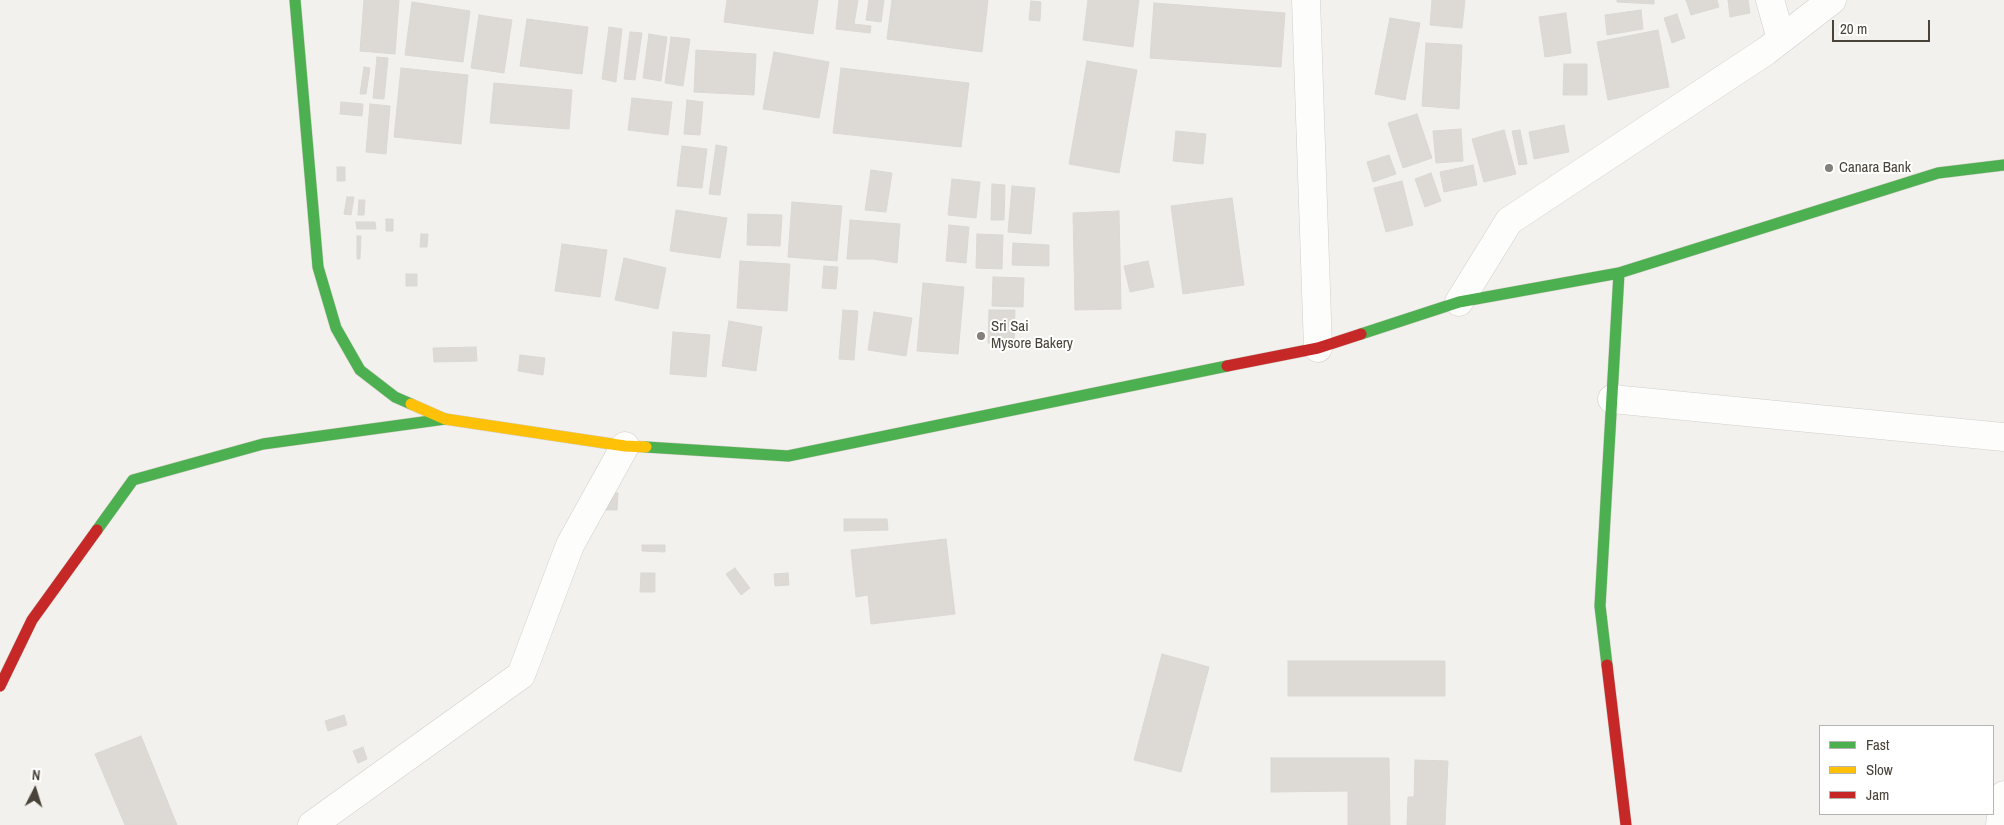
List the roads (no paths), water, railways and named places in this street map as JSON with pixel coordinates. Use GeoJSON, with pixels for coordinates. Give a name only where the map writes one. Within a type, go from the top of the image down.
{"type":"FeatureCollection","features":[{"type":"Feature","properties":{"kind":"main road"},"geometry":{"type":"LineString","coordinates":[[295,0],[318,267],[336,328],[360,370],[395,397],[445,419],[625,446],[788,456],[1318,348],[1459,302],[1619,273],[1938,173],[2004,165]]}},
{"type":"Feature","properties":{"kind":"main road"},"geometry":{"type":"LineString","coordinates":[[1619,273],[1600,606],[1626,825]]}},
{"type":"Feature","properties":{"kind":"main road"},"geometry":{"type":"LineString","coordinates":[[0,686],[32,620],[133,480],[263,444],[445,419]]}},
{"type":"Feature","properties":{"kind":"street"},"geometry":{"type":"LineString","coordinates":[[1306,0],[1318,348]]}},
{"type":"Feature","properties":{"kind":"street"},"geometry":{"type":"LineString","coordinates":[[1770,0],[1781,39]]}},
{"type":"Feature","properties":{"kind":"street"},"geometry":{"type":"LineString","coordinates":[[1459,302],[1509,221],[1781,39],[1832,0]]}},
{"type":"Feature","properties":{"kind":"street"},"geometry":{"type":"LineString","coordinates":[[1612,399],[2004,438]]}},
{"type":"Feature","properties":{"kind":"street"},"geometry":{"type":"LineString","coordinates":[[312,825],[521,675],[570,544],[625,446]]}},
{"type":"Feature","properties":{"kind":"street"},"geometry":{"type":"LineString","coordinates":[[2000,825],[2004,795]]}},
{"type":"Feature","properties":{"kind":"place","name":"Canara Bank"},"geometry":{"type":"Point","coordinates":[1829,168]}},
{"type":"Feature","properties":{"kind":"place","name":"Sri Sai Mysore Bakery"},"geometry":{"type":"Point","coordinates":[981,336]}}]}
